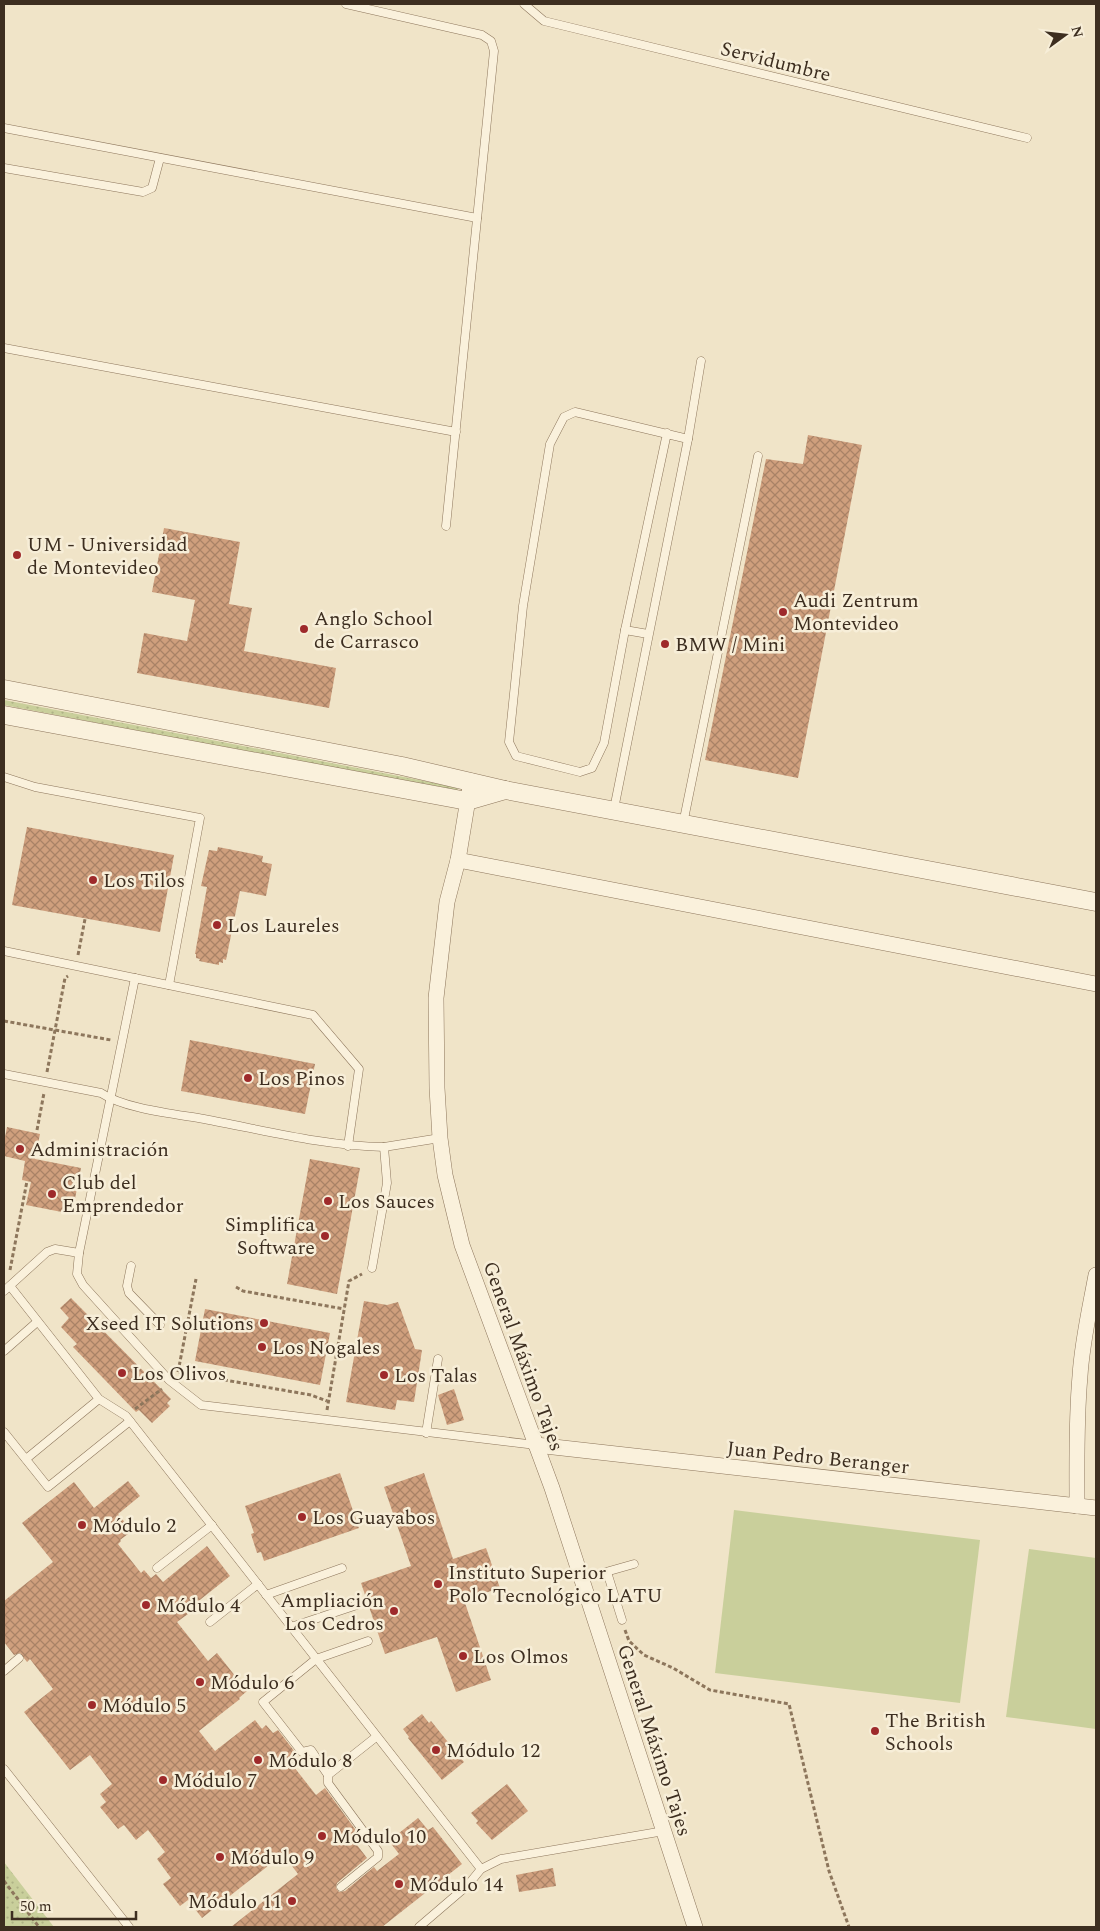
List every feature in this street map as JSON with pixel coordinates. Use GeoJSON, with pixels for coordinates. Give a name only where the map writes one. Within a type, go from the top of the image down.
{"type":"FeatureCollection","features":[{"type":"Feature","properties":{"kind":"street"},"geometry":{"type":"LineString","coordinates":[[4,689],[471,781],[505,790],[1096,902]]}},
{"type":"Feature","properties":{"kind":"street"},"geometry":{"type":"LineString","coordinates":[[4,715],[467,801],[505,790]]}},
{"type":"Feature","properties":{"kind":"street","name":"General Máximo Tajes"},"geometry":{"type":"LineString","coordinates":[[471,781],[458,860],[447,902],[436,998],[437,1088],[440,1138],[445,1175],[462,1245],[536,1445],[695,1927]]}},
{"type":"Feature","properties":{"kind":"street"},"geometry":{"type":"LineString","coordinates":[[458,860],[1096,984]]}},
{"type":"Feature","properties":{"kind":"street"},"geometry":{"type":"LineString","coordinates":[[1077,1506],[1076,1436],[1080,1377],[1083,1344],[1096,1275]]}},
{"type":"Feature","properties":{"kind":"street","name":"Juan Pedro Beranger"},"geometry":{"type":"LineString","coordinates":[[536,1445],[1096,1508]]}},
{"type":"Feature","properties":{"kind":"lane"},"geometry":{"type":"LineString","coordinates":[[346,4],[482,35],[491,41],[494,51],[446,526]]}},
{"type":"Feature","properties":{"kind":"lane","name":"Servidumbre"},"geometry":{"type":"LineString","coordinates":[[524,4],[544,21],[1027,138]]}},
{"type":"Feature","properties":{"kind":"lane"},"geometry":{"type":"LineString","coordinates":[[4,128],[477,218]]}},
{"type":"Feature","properties":{"kind":"lane"},"geometry":{"type":"LineString","coordinates":[[4,168],[143,192],[152,188],[160,158]]}},
{"type":"Feature","properties":{"kind":"lane"},"geometry":{"type":"LineString","coordinates":[[4,348],[456,432]]}},
{"type":"Feature","properties":{"kind":"lane"},"geometry":{"type":"LineString","coordinates":[[614,810],[688,439],[701,361]]}},
{"type":"Feature","properties":{"kind":"lane"},"geometry":{"type":"LineString","coordinates":[[667,433],[604,743],[592,768],[580,772],[516,756],[509,742],[523,606],[550,444],[564,417],[575,412],[667,433],[688,439]]}},
{"type":"Feature","properties":{"kind":"lane"},"geometry":{"type":"LineString","coordinates":[[683,824],[758,456]]}},
{"type":"Feature","properties":{"kind":"lane"},"geometry":{"type":"LineString","coordinates":[[626,630],[648,634]]}},
{"type":"Feature","properties":{"kind":"lane"},"geometry":{"type":"LineString","coordinates":[[4,777],[35,787],[200,818],[169,985]]}},
{"type":"Feature","properties":{"kind":"lane"},"geometry":{"type":"LineString","coordinates":[[4,951],[313,1014],[359,1069],[348,1146]]}},
{"type":"Feature","properties":{"kind":"lane"},"geometry":{"type":"LineString","coordinates":[[135,978],[79,1252],[77,1274],[82,1285],[170,1380],[184,1394],[201,1405],[536,1445]]}},
{"type":"Feature","properties":{"kind":"lane"},"geometry":{"type":"LineString","coordinates":[[4,1074],[101,1093],[110,1099],[144,1108],[348,1146],[384,1147],[440,1138]]}},
{"type":"Feature","properties":{"kind":"lane"},"geometry":{"type":"LineString","coordinates":[[372,1268],[387,1182],[384,1147]]}},
{"type":"Feature","properties":{"kind":"lane"},"geometry":{"type":"LineString","coordinates":[[79,1252],[55,1249],[47,1252],[7,1288],[38,1322],[99,1399],[128,1418],[481,1869]]}},
{"type":"Feature","properties":{"kind":"lane"},"geometry":{"type":"LineString","coordinates":[[131,1266],[127,1286],[129,1293],[160,1325]]}},
{"type":"Feature","properties":{"kind":"lane"},"geometry":{"type":"LineString","coordinates":[[4,1350],[38,1322]]}},
{"type":"Feature","properties":{"kind":"lane"},"geometry":{"type":"LineString","coordinates":[[426,1433],[438,1359]]}},
{"type":"Feature","properties":{"kind":"lane"},"geometry":{"type":"LineString","coordinates":[[26,1460],[99,1399]]}},
{"type":"Feature","properties":{"kind":"lane"},"geometry":{"type":"LineString","coordinates":[[4,1432],[48,1487],[128,1418]]}},
{"type":"Feature","properties":{"kind":"lane"},"geometry":{"type":"LineString","coordinates":[[158,1568],[212,1525]]}},
{"type":"Feature","properties":{"kind":"lane"},"geometry":{"type":"LineString","coordinates":[[581,1579],[634,1564]]}},
{"type":"Feature","properties":{"kind":"lane"},"geometry":{"type":"LineString","coordinates":[[266,1594],[342,1568]]}},
{"type":"Feature","properties":{"kind":"lane"},"geometry":{"type":"LineString","coordinates":[[607,1572],[622,1620]]}},
{"type":"Feature","properties":{"kind":"lane"},"geometry":{"type":"LineString","coordinates":[[210,1622],[258,1584]]}},
{"type":"Feature","properties":{"kind":"lane"},"geometry":{"type":"LineString","coordinates":[[291,1627],[357,1605]]}},
{"type":"Feature","properties":{"kind":"lane"},"geometry":{"type":"LineString","coordinates":[[341,1887],[378,1857],[378,1851],[328,1783],[328,1775],[311,1750],[302,1752],[263,1702],[316,1659],[368,1640]]}},
{"type":"Feature","properties":{"kind":"lane"},"geometry":{"type":"LineString","coordinates":[[4,1671],[19,1658]]}},
{"type":"Feature","properties":{"kind":"lane"},"geometry":{"type":"LineString","coordinates":[[328,1775],[376,1737]]}},
{"type":"Feature","properties":{"kind":"lane"},"geometry":{"type":"LineString","coordinates":[[4,1769],[129,1927]]}},
{"type":"Feature","properties":{"kind":"lane"},"geometry":{"type":"LineString","coordinates":[[419,1927],[468,1885],[481,1869],[501,1859],[664,1831]]}},
{"type":"Feature","properties":{"kind":"path"},"geometry":{"type":"LineString","coordinates":[[37,1130],[65,978],[76,966],[85,919]]}},
{"type":"Feature","properties":{"kind":"path"},"geometry":{"type":"LineString","coordinates":[[4,1020],[122,1042]]}},
{"type":"Feature","properties":{"kind":"path"},"geometry":{"type":"LineString","coordinates":[[7,1288],[27,1181]]}},
{"type":"Feature","properties":{"kind":"path"},"geometry":{"type":"LineString","coordinates":[[326,1421],[327,1401],[349,1281],[372,1268]]}},
{"type":"Feature","properties":{"kind":"path"},"geometry":{"type":"LineString","coordinates":[[170,1380],[178,1372],[196,1279]]}},
{"type":"Feature","properties":{"kind":"path"},"geometry":{"type":"LineString","coordinates":[[236,1287],[244,1291],[344,1309]]}},
{"type":"Feature","properties":{"kind":"path"},"geometry":{"type":"LineString","coordinates":[[178,1372],[311,1395],[327,1401]]}},
{"type":"Feature","properties":{"kind":"path"},"geometry":{"type":"LineString","coordinates":[[128,1418],[161,1389]]}},
{"type":"Feature","properties":{"kind":"path"},"geometry":{"type":"LineString","coordinates":[[622,1620],[629,1642],[635,1649],[686,1674],[710,1690],[789,1704],[830,1871],[848,1927]]}},
{"type":"Feature","properties":{"kind":"path"},"geometry":{"type":"LineString","coordinates":[[4,1881],[39,1927]]}},
{"type":"Feature","properties":{"kind":"green space"},"geometry":{"type":"Polygon","coordinates":[[[4,700],[456,787],[458,790],[455,792],[4,705],[4,700]]]}},
{"type":"Feature","properties":{"kind":"green space"},"geometry":{"type":"Polygon","coordinates":[[[734,1510],[980,1540],[960,1703],[715,1673],[734,1510]]]}},
{"type":"Feature","properties":{"kind":"green space"},"geometry":{"type":"Polygon","coordinates":[[[1029,1549],[1096,1558],[1096,1729],[1006,1717],[1029,1549]]]}},
{"type":"Feature","properties":{"kind":"green space"},"geometry":{"type":"Polygon","coordinates":[[[4,1862],[10,1870],[54,1927],[4,1927],[4,1862]]]}},
{"type":"Feature","properties":{"kind":"building","name":"Audi Zentrum Montevideo"},"geometry":{"type":"Polygon","coordinates":[[[808,435],[862,445],[798,778],[705,760],[766,459],[803,464],[808,435]]]}},
{"type":"Feature","properties":{"kind":"building"},"geometry":{"type":"Polygon","coordinates":[[[164,528],[240,542],[229,604],[252,608],[244,651],[336,668],[329,708],[137,673],[144,633],[187,641],[195,600],[152,592],[164,528]]]}},
{"type":"Feature","properties":{"kind":"building","name":"Los Tilos"},"geometry":{"type":"Polygon","coordinates":[[[27,827],[174,855],[160,932],[12,905],[27,827]]]}},
{"type":"Feature","properties":{"kind":"building","name":"Los Laureles"},"geometry":{"type":"Polygon","coordinates":[[[218,847],[263,856],[262,862],[272,864],[266,896],[240,891],[226,960],[223,959],[223,963],[219,962],[219,965],[199,961],[200,959],[196,958],[195,954],[207,887],[201,886],[209,850],[217,851],[218,847]]]}},
{"type":"Feature","properties":{"kind":"building","name":"Los Pinos"},"geometry":{"type":"Polygon","coordinates":[[[190,1040],[315,1064],[305,1114],[181,1091],[190,1040]]]}},
{"type":"Feature","properties":{"kind":"building","name":"Club del Emprendedor"},"geometry":{"type":"Polygon","coordinates":[[[7,1127],[40,1134],[35,1159],[81,1168],[72,1214],[26,1205],[31,1182],[22,1180],[25,1161],[4,1156],[7,1127]]]}},
{"type":"Feature","properties":{"kind":"building","name":"Los Sauces"},"geometry":{"type":"Polygon","coordinates":[[[310,1159],[360,1168],[337,1294],[287,1284],[310,1159]]]}},
{"type":"Feature","properties":{"kind":"building","name":"Los Olivos"},"geometry":{"type":"Polygon","coordinates":[[[71,1298],[171,1399],[167,1403],[170,1406],[152,1423],[139,1410],[136,1412],[73,1347],[77,1344],[61,1327],[69,1318],[60,1308],[71,1298]]]}},
{"type":"Feature","properties":{"kind":"building","name":"Los Talas"},"geometry":{"type":"Polygon","coordinates":[[[364,1301],[387,1305],[398,1302],[415,1349],[422,1350],[414,1402],[397,1400],[395,1410],[346,1402],[364,1301]]]}},
{"type":"Feature","properties":{"kind":"building","name":"Los Nogales"},"geometry":{"type":"Polygon","coordinates":[[[205,1309],[330,1333],[320,1385],[195,1361],[205,1309]]]}},
{"type":"Feature","properties":{"kind":"building"},"geometry":{"type":"Polygon","coordinates":[[[454,1389],[464,1420],[447,1425],[438,1395],[454,1389]]]}},
{"type":"Feature","properties":{"kind":"building","name":"Los Guayabos"},"geometry":{"type":"Polygon","coordinates":[[[340,1473],[359,1528],[264,1561],[261,1552],[257,1553],[251,1534],[254,1533],[245,1506],[340,1473]]]}},
{"type":"Feature","properties":{"kind":"building"},"geometry":{"type":"Polygon","coordinates":[[[424,1473],[453,1559],[486,1548],[500,1588],[464,1600],[491,1680],[456,1692],[437,1637],[385,1654],[361,1583],[411,1566],[384,1487],[424,1473]]]}},
{"type":"Feature","properties":{"kind":"building"},"geometry":{"type":"Polygon","coordinates":[[[128,1481],[140,1496],[118,1514],[132,1531],[120,1540],[118,1544],[141,1573],[144,1570],[151,1578],[156,1574],[163,1582],[207,1546],[230,1576],[186,1611],[188,1614],[177,1622],[208,1661],[217,1653],[247,1691],[240,1699],[199,1731],[215,1751],[255,1720],[262,1729],[266,1725],[273,1733],[278,1730],[295,1752],[290,1756],[297,1764],[294,1767],[316,1795],[325,1788],[363,1840],[357,1845],[367,1858],[337,1883],[336,1888],[339,1892],[345,1891],[374,1867],[377,1871],[399,1854],[389,1841],[418,1818],[428,1830],[433,1827],[462,1864],[382,1927],[231,1927],[298,1874],[283,1854],[202,1918],[188,1900],[180,1906],[163,1884],[171,1878],[157,1859],[165,1852],[148,1830],[136,1840],[124,1825],[118,1829],[100,1807],[106,1802],[100,1794],[112,1784],[90,1755],[70,1770],[24,1712],[53,1689],[30,1659],[27,1662],[20,1653],[14,1655],[4,1642],[4,1601],[53,1562],[22,1523],[74,1482],[94,1508],[128,1481]]]}},
{"type":"Feature","properties":{"kind":"building","name":"Módulo 12"},"geometry":{"type":"Polygon","coordinates":[[[422,1714],[429,1723],[431,1721],[464,1762],[442,1780],[403,1729],[422,1714]]]}},
{"type":"Feature","properties":{"kind":"building"},"geometry":{"type":"Polygon","coordinates":[[[507,1784],[528,1811],[492,1840],[476,1823],[478,1821],[471,1813],[507,1784]]]}},
{"type":"Feature","properties":{"kind":"building"},"geometry":{"type":"Polygon","coordinates":[[[553,1868],[556,1886],[519,1892],[516,1875],[553,1868]]]}},
{"type":"Feature","properties":{"kind":"place","name":"UM - Universidad de Montevideo"},"geometry":{"type":"Point","coordinates":[17,555]}},
{"type":"Feature","properties":{"kind":"place","name":"Audi Zentrum Montevideo"},"geometry":{"type":"Point","coordinates":[783,612]}},
{"type":"Feature","properties":{"kind":"place","name":"Anglo School de Carrasco"},"geometry":{"type":"Point","coordinates":[304,629]}},
{"type":"Feature","properties":{"kind":"place","name":"BMW / Mini"},"geometry":{"type":"Point","coordinates":[665,644]}},
{"type":"Feature","properties":{"kind":"place","name":"Los Tilos"},"geometry":{"type":"Point","coordinates":[93,880]}},
{"type":"Feature","properties":{"kind":"place","name":"Los Laureles"},"geometry":{"type":"Point","coordinates":[217,925]}},
{"type":"Feature","properties":{"kind":"place","name":"Los Pinos"},"geometry":{"type":"Point","coordinates":[248,1078]}},
{"type":"Feature","properties":{"kind":"place","name":"Administración"},"geometry":{"type":"Point","coordinates":[20,1149]}},
{"type":"Feature","properties":{"kind":"place","name":"Club del Emprendedor"},"geometry":{"type":"Point","coordinates":[52,1194]}},
{"type":"Feature","properties":{"kind":"place","name":"Los Sauces"},"geometry":{"type":"Point","coordinates":[328,1201]}},
{"type":"Feature","properties":{"kind":"place","name":"Simplifica Software"},"geometry":{"type":"Point","coordinates":[325,1236]}},
{"type":"Feature","properties":{"kind":"place","name":"Xseed IT Solutions"},"geometry":{"type":"Point","coordinates":[264,1323]}},
{"type":"Feature","properties":{"kind":"place","name":"Los Nogales"},"geometry":{"type":"Point","coordinates":[262,1347]}},
{"type":"Feature","properties":{"kind":"place","name":"Los Olivos"},"geometry":{"type":"Point","coordinates":[122,1373]}},
{"type":"Feature","properties":{"kind":"place","name":"Los Talas"},"geometry":{"type":"Point","coordinates":[384,1375]}},
{"type":"Feature","properties":{"kind":"place","name":"Los Guayabos"},"geometry":{"type":"Point","coordinates":[302,1517]}},
{"type":"Feature","properties":{"kind":"place","name":"Módulo 2"},"geometry":{"type":"Point","coordinates":[82,1525]}},
{"type":"Feature","properties":{"kind":"place","name":"Instituto Superior Polo Tecnológico LATU"},"geometry":{"type":"Point","coordinates":[438,1584]}},
{"type":"Feature","properties":{"kind":"place","name":"Módulo 4"},"geometry":{"type":"Point","coordinates":[146,1605]}},
{"type":"Feature","properties":{"kind":"place","name":"Ampliación Los Cedros"},"geometry":{"type":"Point","coordinates":[394,1611]}},
{"type":"Feature","properties":{"kind":"place","name":"Los Olmos"},"geometry":{"type":"Point","coordinates":[463,1656]}},
{"type":"Feature","properties":{"kind":"place","name":"Módulo 6"},"geometry":{"type":"Point","coordinates":[200,1682]}},
{"type":"Feature","properties":{"kind":"place","name":"Módulo 5"},"geometry":{"type":"Point","coordinates":[92,1705]}},
{"type":"Feature","properties":{"kind":"place","name":"The British Schools"},"geometry":{"type":"Point","coordinates":[875,1731]}},
{"type":"Feature","properties":{"kind":"place","name":"Módulo 12"},"geometry":{"type":"Point","coordinates":[436,1750]}},
{"type":"Feature","properties":{"kind":"place","name":"Módulo 8"},"geometry":{"type":"Point","coordinates":[258,1760]}},
{"type":"Feature","properties":{"kind":"place","name":"Módulo 7"},"geometry":{"type":"Point","coordinates":[163,1780]}},
{"type":"Feature","properties":{"kind":"place","name":"Módulo 10"},"geometry":{"type":"Point","coordinates":[322,1836]}},
{"type":"Feature","properties":{"kind":"place","name":"Módulo 9"},"geometry":{"type":"Point","coordinates":[220,1857]}},
{"type":"Feature","properties":{"kind":"place","name":"Módulo 14"},"geometry":{"type":"Point","coordinates":[399,1884]}},
{"type":"Feature","properties":{"kind":"place","name":"Módulo 11"},"geometry":{"type":"Point","coordinates":[292,1901]}}]}
